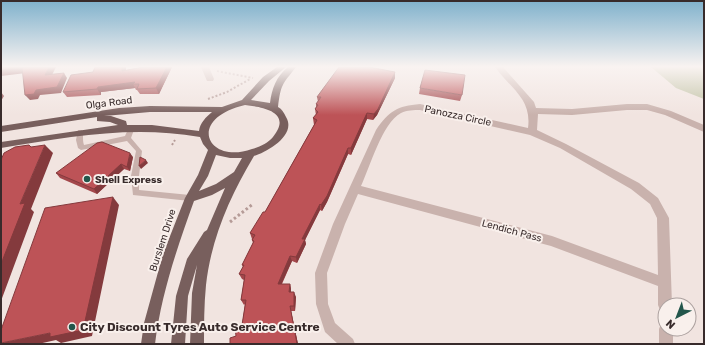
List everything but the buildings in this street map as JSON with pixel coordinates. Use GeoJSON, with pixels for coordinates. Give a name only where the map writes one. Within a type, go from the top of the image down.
{"type":"FeatureCollection","features":[{"type":"Feature","properties":{"kind":"main road"},"geometry":{"type":"LineString","coordinates":[[245,102],[262,83]]}},
{"type":"Feature","properties":{"kind":"main road"},"geometry":{"type":"LineString","coordinates":[[274,107],[276,88],[278,83]]}},
{"type":"Feature","properties":{"kind":"main road"},"geometry":{"type":"LineString","coordinates":[[245,102],[255,102],[274,107],[281,113],[284,120],[284,128],[280,136],[273,144],[250,154],[236,156],[213,150],[206,143],[204,135],[208,121],[221,109],[245,102]]}},
{"type":"Feature","properties":{"kind":"main road","name":"Olga Road"},"geometry":{"type":"LineString","coordinates":[[1,129],[40,122],[143,110],[221,109]]}},
{"type":"Feature","properties":{"kind":"main road"},"geometry":{"type":"LineString","coordinates":[[40,122],[111,119],[123,123],[122,127]]}},
{"type":"Feature","properties":{"kind":"main road"},"geometry":{"type":"LineString","coordinates":[[1,145],[80,132],[122,127],[182,130],[204,135]]}},
{"type":"Feature","properties":{"kind":"main road","name":"Burslem Drive"},"geometry":{"type":"LineString","coordinates":[[148,344],[151,323],[169,254],[190,198],[203,176],[213,150]]}},
{"type":"Feature","properties":{"kind":"main road"},"geometry":{"type":"LineString","coordinates":[[178,344],[182,296],[193,258],[211,230],[237,174],[250,154]]}},
{"type":"Feature","properties":{"kind":"main road"},"geometry":{"type":"LineString","coordinates":[[190,198],[204,195],[221,187],[237,174]]}},
{"type":"Feature","properties":{"kind":"main road"},"geometry":{"type":"LineString","coordinates":[[197,344],[201,278],[211,230]]}},
{"type":"Feature","properties":{"kind":"street"},"geometry":{"type":"LineString","coordinates":[[513,83],[527,99],[534,111],[532,132]]}},
{"type":"Feature","properties":{"kind":"street","name":"Panozza Circle"},"geometry":{"type":"LineString","coordinates":[[348,344],[330,327],[322,304],[322,273],[339,224],[381,130],[390,117],[401,108],[420,107],[532,132],[563,146],[635,186],[654,201],[664,218],[665,297]]}},
{"type":"Feature","properties":{"kind":"street"},"geometry":{"type":"LineString","coordinates":[[534,111],[572,112],[627,107],[647,107],[668,113],[704,129]]}},
{"type":"Feature","properties":{"kind":"street","name":"Lendich Pass"},"geometry":{"type":"LineString","coordinates":[[355,189],[552,241],[665,283]]}},
{"type":"Feature","properties":{"kind":"lane"},"geometry":{"type":"LineString","coordinates":[[128,138],[132,127]]}},
{"type":"Feature","properties":{"kind":"lane"},"geometry":{"type":"LineString","coordinates":[[80,132],[79,140],[81,148],[128,138]]}},
{"type":"Feature","properties":{"kind":"lane"},"geometry":{"type":"LineString","coordinates":[[128,138],[138,151],[135,176],[136,193],[190,198]]}},
{"type":"Feature","properties":{"kind":"path"},"geometry":{"type":"LineString","coordinates":[[206,99],[227,92],[244,83]]}},
{"type":"Feature","properties":{"kind":"path"},"geometry":{"type":"LineString","coordinates":[[228,223],[253,204]]}},
{"type":"Feature","properties":{"kind":"green space"},"geometry":{"type":"Polygon","coordinates":[[[670,83],[704,83],[704,99],[676,88],[670,83]]]}},
{"type":"Feature","properties":{"kind":"place","name":"Shell Express"},"geometry":{"type":"Point","coordinates":[87,179]}},
{"type":"Feature","properties":{"kind":"place","name":"City Discount Tyres Auto Service Centre"},"geometry":{"type":"Point","coordinates":[72,327]}}]}
